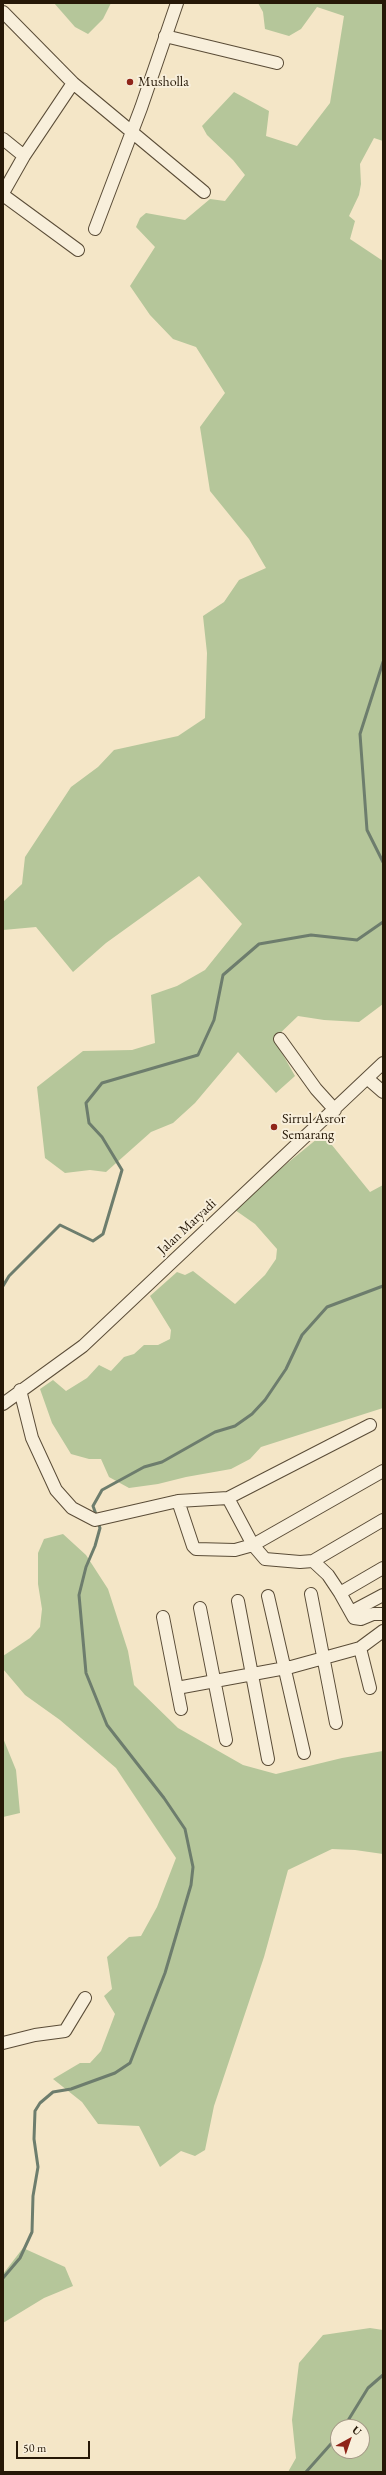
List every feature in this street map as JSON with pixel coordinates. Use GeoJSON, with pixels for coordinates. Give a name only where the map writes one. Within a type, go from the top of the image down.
{"type":"FeatureCollection","features":[{"type":"Feature","properties":{"kind":"street"},"geometry":{"type":"LineString","coordinates":[[95,229],[132,132],[177,3]]}},
{"type":"Feature","properties":{"kind":"street"},"geometry":{"type":"LineString","coordinates":[[3,12],[73,83],[204,192]]}},
{"type":"Feature","properties":{"kind":"street"},"geometry":{"type":"LineString","coordinates":[[165,36],[277,63]]}},
{"type":"Feature","properties":{"kind":"street"},"geometry":{"type":"LineString","coordinates":[[73,83],[24,156],[3,194],[78,250]]}},
{"type":"Feature","properties":{"kind":"street"},"geometry":{"type":"LineString","coordinates":[[3,139],[24,156]]}},
{"type":"Feature","properties":{"kind":"street"},"geometry":{"type":"LineString","coordinates":[[280,1039],[316,1089],[335,1110]]}},
{"type":"Feature","properties":{"kind":"street","name":"Jalan Maryadi"},"geometry":{"type":"LineString","coordinates":[[3,1404],[20,1390],[83,1346],[368,1079],[383,1063]]}},
{"type":"Feature","properties":{"kind":"street"},"geometry":{"type":"LineString","coordinates":[[368,1079],[383,1092]]}},
{"type":"Feature","properties":{"kind":"street"},"geometry":{"type":"LineString","coordinates":[[20,1390],[32,1438],[56,1490],[72,1508],[98,1520],[178,1502],[228,1498],[370,1425]]}},
{"type":"Feature","properties":{"kind":"street"},"geometry":{"type":"LineString","coordinates":[[178,1502],[192,1546],[196,1549],[235,1550],[253,1545],[383,1471]]}},
{"type":"Feature","properties":{"kind":"street"},"geometry":{"type":"LineString","coordinates":[[228,1498],[253,1545],[264,1559],[313,1561],[383,1520]]}},
{"type":"Feature","properties":{"kind":"street"},"geometry":{"type":"LineString","coordinates":[[313,1561],[328,1575],[340,1592],[354,1618],[361,1619],[373,1614],[383,1614]]}},
{"type":"Feature","properties":{"kind":"street"},"geometry":{"type":"LineString","coordinates":[[340,1592],[383,1568]]}},
{"type":"Feature","properties":{"kind":"street"},"geometry":{"type":"LineString","coordinates":[[311,1594],[336,1723]]}},
{"type":"Feature","properties":{"kind":"street"},"geometry":{"type":"LineString","coordinates":[[351,1612],[383,1594]]}},
{"type":"Feature","properties":{"kind":"street"},"geometry":{"type":"LineString","coordinates":[[268,1596],[304,1753]]}},
{"type":"Feature","properties":{"kind":"street"},"geometry":{"type":"LineString","coordinates":[[238,1601],[268,1759]]}},
{"type":"Feature","properties":{"kind":"street"},"geometry":{"type":"LineString","coordinates":[[200,1608],[226,1740]]}},
{"type":"Feature","properties":{"kind":"street"},"geometry":{"type":"LineString","coordinates":[[163,1617],[181,1709]]}},
{"type":"Feature","properties":{"kind":"street"},"geometry":{"type":"LineString","coordinates":[[177,1688],[251,1675],[324,1658],[360,1648],[383,1631]]}},
{"type":"Feature","properties":{"kind":"street"},"geometry":{"type":"LineString","coordinates":[[360,1648],[370,1688]]}},
{"type":"Feature","properties":{"kind":"street"},"geometry":{"type":"LineString","coordinates":[[3,2043],[35,2034],[65,2031],[85,1998]]}},
{"type":"Feature","properties":{"kind":"green space"},"geometry":{"type":"Polygon","coordinates":[[[54,3],[111,3],[103,19],[88,34],[75,27],[54,3]]]}},
{"type":"Feature","properties":{"kind":"green space"},"geometry":{"type":"Polygon","coordinates":[[[258,3],[383,3],[383,141],[374,138],[360,164],[361,184],[359,195],[349,216],[355,221],[350,239],[383,261],[383,1004],[359,1022],[324,1020],[298,1016],[274,1039],[295,1076],[276,1093],[238,1052],[195,1103],[173,1123],[151,1132],[106,1172],[90,1170],[65,1173],[45,1158],[37,1087],[83,1051],[132,1050],[155,1043],[151,995],[177,986],[205,970],[242,924],[199,876],[106,943],[73,972],[36,927],[3,930],[3,902],[22,884],[25,857],[71,787],[98,767],[114,750],[178,736],[205,718],[207,653],[203,616],[224,602],[239,580],[266,568],[249,539],[210,491],[200,427],[225,393],[196,347],[173,339],[150,315],[130,286],[155,247],[136,227],[140,218],[146,213],[185,220],[210,199],[225,201],[245,175],[233,160],[207,135],[202,126],[234,92],[269,111],[266,136],[297,146],[330,103],[344,16],[317,7],[301,29],[289,36],[265,29],[263,12],[258,3]]]}},
{"type":"Feature","properties":{"kind":"green space"},"geometry":{"type":"Polygon","coordinates":[[[323,1134],[370,1192],[383,1185],[383,1408],[261,1447],[250,1459],[231,1469],[186,1477],[158,1484],[129,1488],[109,1477],[101,1459],[89,1459],[71,1454],[52,1423],[40,1389],[53,1380],[66,1391],[87,1378],[99,1365],[111,1371],[124,1357],[134,1354],[144,1345],[158,1345],[170,1339],[171,1330],[150,1296],[177,1272],[185,1275],[193,1271],[235,1304],[265,1275],[276,1259],[277,1249],[255,1224],[235,1210],[257,1188],[323,1134]]]}},
{"type":"Feature","properties":{"kind":"green space"},"geometry":{"type":"Polygon","coordinates":[[[63,1534],[86,1555],[108,1589],[128,1651],[134,1685],[178,1728],[243,1765],[276,1774],[342,1758],[383,1751],[383,1854],[355,1850],[332,1849],[288,1870],[264,1957],[214,2106],[205,2150],[195,2156],[181,2151],[160,2167],[139,2126],[98,2124],[82,2102],[53,2079],[80,2063],[90,2063],[101,2051],[115,2014],[104,1996],[112,1989],[107,1957],[129,1937],[141,1936],[157,1907],[176,1858],[116,1768],[60,1720],[25,1695],[3,1669],[3,1656],[30,1638],[40,1627],[42,1609],[38,1584],[38,1553],[44,1539],[63,1534]]]}},
{"type":"Feature","properties":{"kind":"green space"},"geometry":{"type":"Polygon","coordinates":[[[3,1738],[16,1770],[20,1813],[3,1817],[3,1738]]]}},
{"type":"Feature","properties":{"kind":"green space"},"geometry":{"type":"Polygon","coordinates":[[[23,2248],[65,2267],[73,2286],[44,2298],[3,2323],[3,2274],[23,2248]]]}},
{"type":"Feature","properties":{"kind":"green space"},"geometry":{"type":"Polygon","coordinates":[[[370,2328],[383,2330],[383,2472],[288,2472],[296,2458],[292,2420],[299,2363],[323,2335],[370,2328]]]}},
{"type":"Feature","properties":{"kind":"waterway"},"geometry":{"type":"LineString","coordinates":[[383,662],[360,734],[367,830],[383,862]]}},
{"type":"Feature","properties":{"kind":"waterway"},"geometry":{"type":"LineString","coordinates":[[3,1286],[9,1276],[60,1225],[93,1241],[103,1234],[122,1170],[102,1137],[89,1123],[86,1103],[102,1083],[198,1055],[214,1020],[223,975],[259,944],[311,935],[357,940],[383,922]]}},
{"type":"Feature","properties":{"kind":"waterway"},"geometry":{"type":"LineString","coordinates":[[97,1517],[93,1506],[102,1490],[144,1467],[162,1462],[215,1432],[235,1426],[252,1414],[265,1400],[286,1369],[302,1335],[327,1307],[383,1286]]}},
{"type":"Feature","properties":{"kind":"waterway"},"geometry":{"type":"LineString","coordinates":[[3,2278],[20,2258],[32,2232],[33,2196],[38,2167],[34,2139],[35,2111],[40,2103],[53,2092],[71,2089],[115,2073],[130,2063],[165,1973],[191,1885],[193,1867],[185,1829],[164,1798],[107,1725],[86,1673],[79,1595],[86,1567],[95,1546],[100,1528],[98,1523]]}},
{"type":"Feature","properties":{"kind":"waterway"},"geometry":{"type":"LineString","coordinates":[[349,2419],[368,2388],[383,2375]]}},
{"type":"Feature","properties":{"kind":"waterway"},"geometry":{"type":"LineString","coordinates":[[306,2472],[330,2445]]}},
{"type":"Feature","properties":{"kind":"place","name":"Musholla"},"geometry":{"type":"Point","coordinates":[130,82]}},
{"type":"Feature","properties":{"kind":"place","name":"Sirrul Asror Semarang"},"geometry":{"type":"Point","coordinates":[274,1127]}}]}
